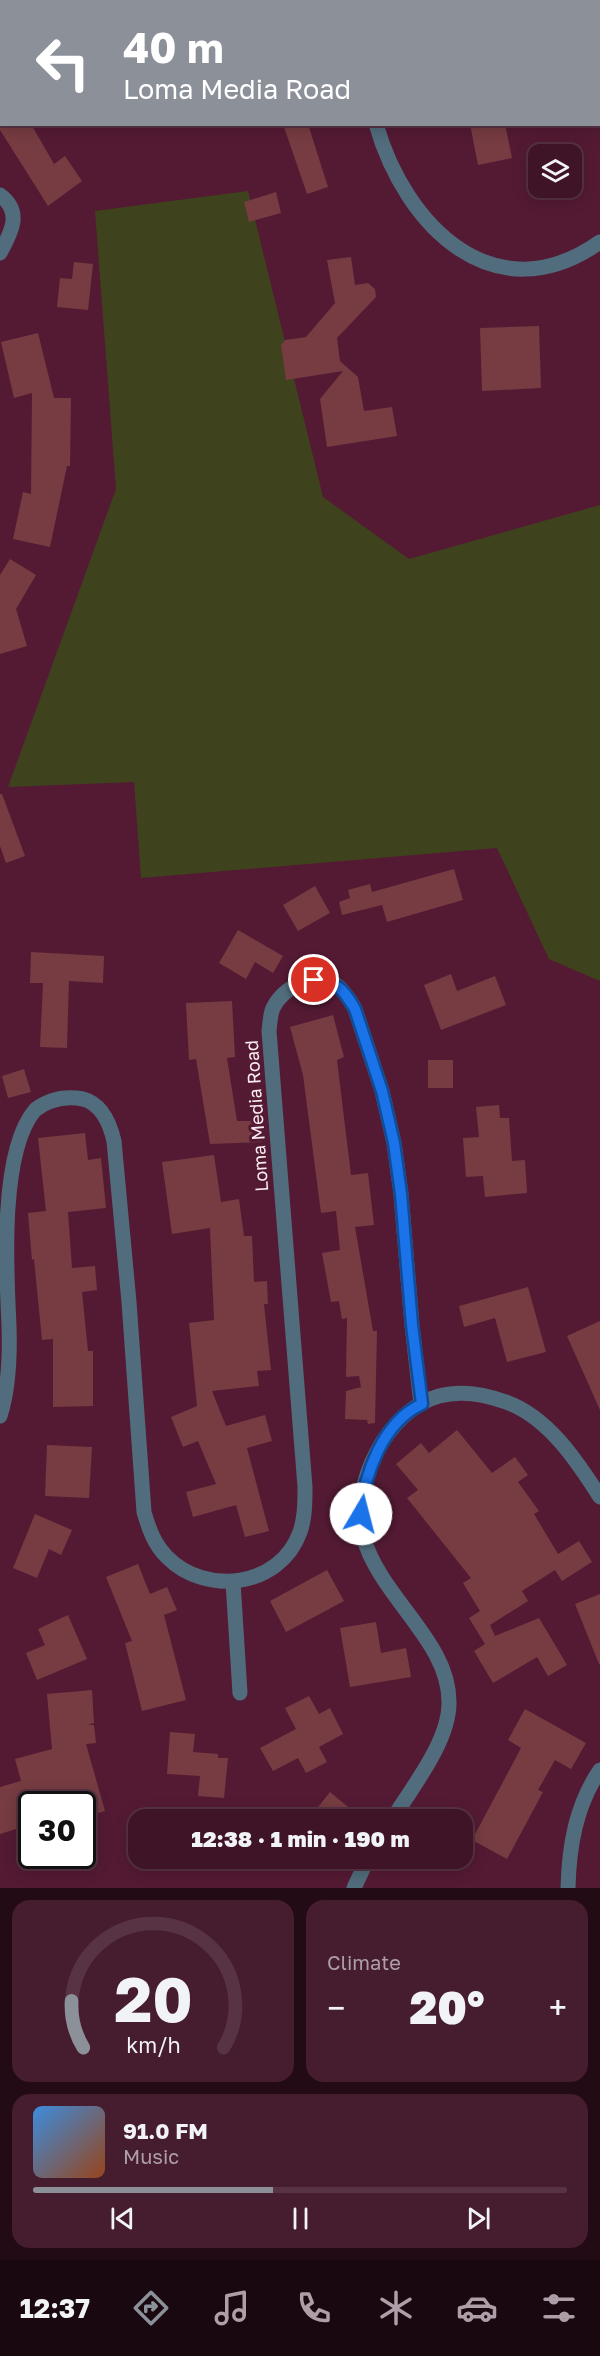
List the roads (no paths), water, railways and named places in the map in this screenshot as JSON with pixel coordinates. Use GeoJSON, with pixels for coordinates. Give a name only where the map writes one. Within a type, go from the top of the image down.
{"type":"FeatureCollection","features":[{"type":"Feature","properties":{"kind":"street"},"geometry":{"type":"LineString","coordinates":[[377,126],[394,171],[429,223],[456,249],[478,260],[503,268],[528,270],[562,263],[586,252],[600,242]]}},
{"type":"Feature","properties":{"kind":"street"},"geometry":{"type":"LineString","coordinates":[[0,195],[9,204],[14,220],[11,232],[0,253]]}},
{"type":"Feature","properties":{"kind":"street","name":"Loma Media Road"},"geometry":{"type":"LineString","coordinates":[[0,1416],[8,1366],[9,1328],[2,1200],[6,1168],[13,1140],[23,1123],[40,1106],[61,1098],[86,1100],[103,1114],[109,1123],[114,1141],[129,1302],[144,1512],[151,1534],[157,1545],[176,1565],[200,1578],[233,1582],[257,1576],[278,1563],[297,1538],[304,1510],[305,1487],[269,1031],[273,1008],[279,999],[294,986],[303,982],[324,981],[333,983],[349,999],[355,1009],[382,1091],[394,1143],[401,1194],[412,1325],[422,1404]]}},
{"type":"Feature","properties":{"kind":"street"},"geometry":{"type":"LineString","coordinates":[[399,1809],[440,1741],[448,1713],[447,1684],[442,1665],[433,1648],[382,1580],[371,1559],[363,1534],[361,1503],[368,1469],[380,1448],[403,1416],[436,1397],[463,1393],[484,1396],[514,1405],[538,1421],[564,1445],[600,1497]]}},
{"type":"Feature","properties":{"kind":"street"},"geometry":{"type":"LineString","coordinates":[[233,1582],[240,1693]]}},
{"type":"Feature","properties":{"kind":"street"},"geometry":{"type":"LineString","coordinates":[[568,1888],[568,1857],[572,1837],[591,1782],[600,1770]]}},
{"type":"Feature","properties":{"kind":"street"},"geometry":{"type":"LineString","coordinates":[[354,1888],[363,1869]]}}]}
